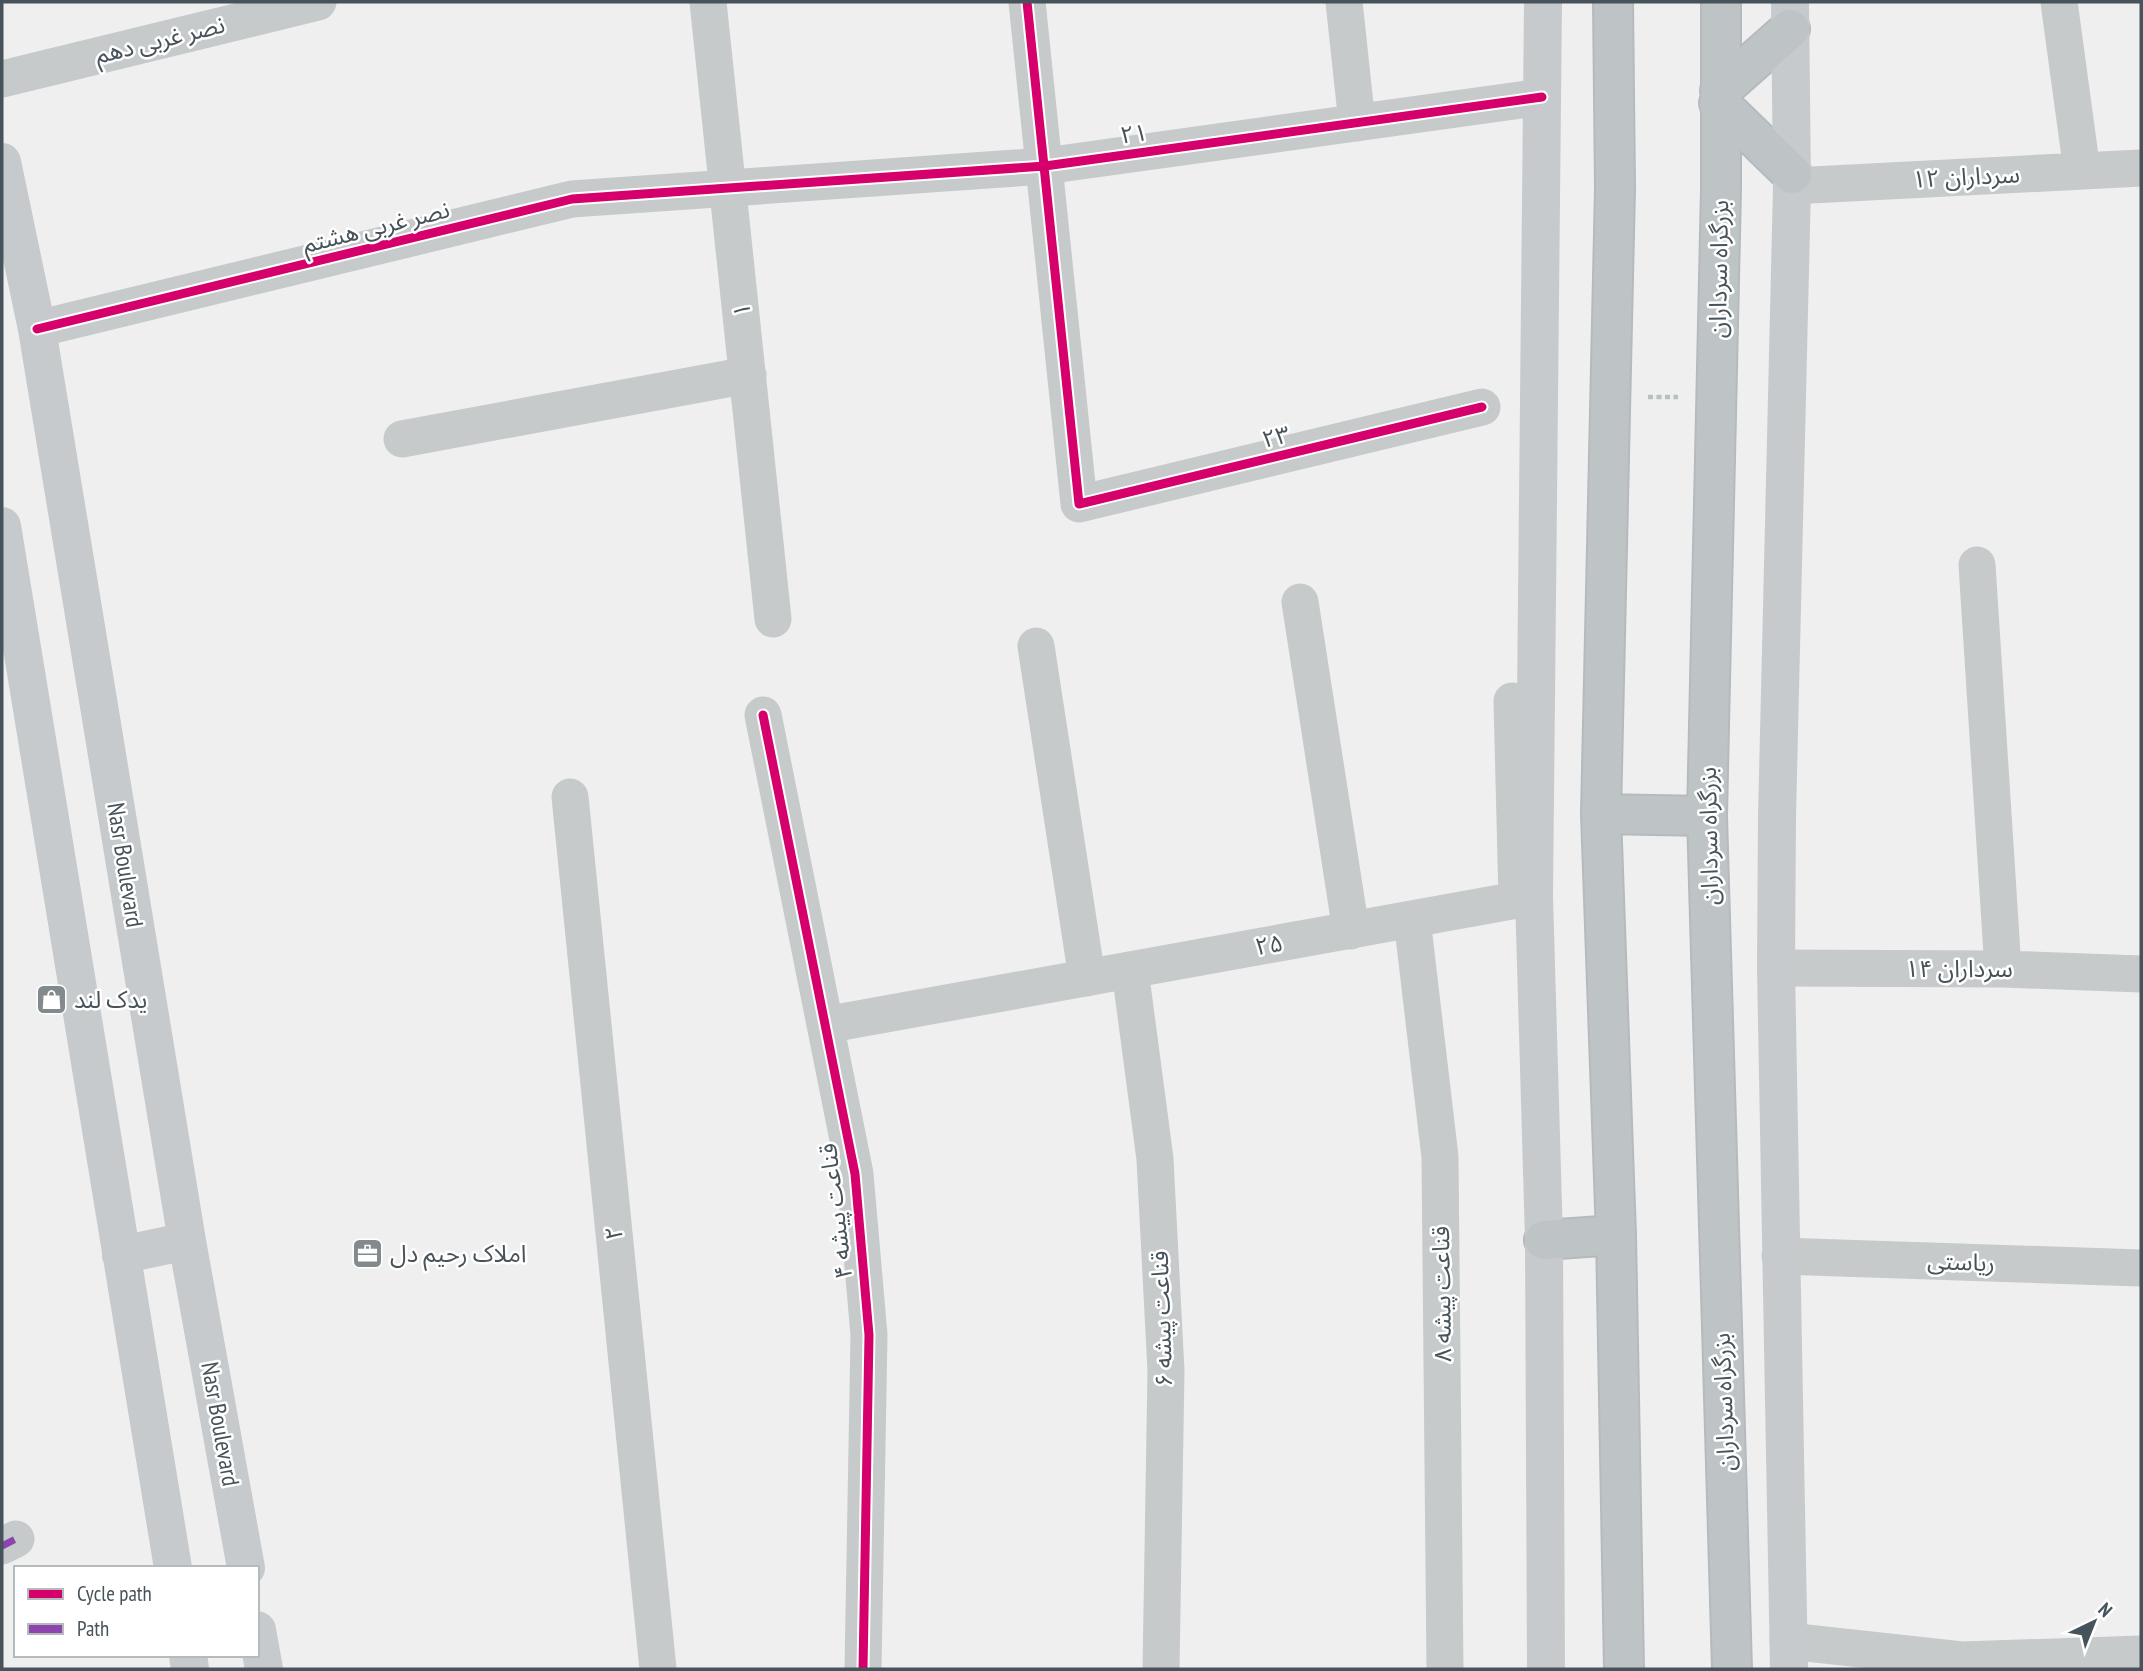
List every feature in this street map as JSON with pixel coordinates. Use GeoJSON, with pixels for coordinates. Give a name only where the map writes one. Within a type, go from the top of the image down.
{"type":"FeatureCollection","features":[{"type":"Feature","properties":{"kind":"highway"},"geometry":{"type":"LineString","coordinates":[[1613,2],[1615,188],[1601,814],[1616,1235],[1624,1669]]}},
{"type":"Feature","properties":{"kind":"highway","name":"بزرگراه سرداران"},"geometry":{"type":"LineString","coordinates":[[1721,2],[1721,190],[1707,816],[1732,1669]]}},
{"type":"Feature","properties":{"kind":"highway"},"geometry":{"type":"LineString","coordinates":[[1790,15],[1720,97],[1792,180]]}},
{"type":"Feature","properties":{"kind":"highway"},"geometry":{"type":"LineString","coordinates":[[1601,814],[1707,816]]}},
{"type":"Feature","properties":{"kind":"highway"},"geometry":{"type":"LineString","coordinates":[[1544,1240],[1616,1235]]}},
{"type":"Feature","properties":{"kind":"main road"},"geometry":{"type":"LineString","coordinates":[[1543,2],[1534,896],[1544,1240],[1546,1669]]}},
{"type":"Feature","properties":{"kind":"main road"},"geometry":{"type":"LineString","coordinates":[[1789,1655],[1776,968],[1792,180],[1790,15]]}},
{"type":"Feature","properties":{"kind":"main road","name":"Nasr Boulevard"},"geometry":{"type":"LineString","coordinates":[[2,162],[37,329],[187,1241],[246,1566]]}},
{"type":"Feature","properties":{"kind":"main road"},"geometry":{"type":"LineString","coordinates":[[2,526],[173,1566]]}},
{"type":"Feature","properties":{"kind":"main road"},"geometry":{"type":"LineString","coordinates":[[121,1255],[187,1241]]}},
{"type":"Feature","properties":{"kind":"main road"},"geometry":{"type":"LineString","coordinates":[[259,1641],[264,1669]]}},
{"type":"Feature","properties":{"kind":"street","name":"نصر غربی دهم"},"geometry":{"type":"LineString","coordinates":[[2,79],[318,2]]}},
{"type":"Feature","properties":{"kind":"street","name":"۱"},"geometry":{"type":"LineString","coordinates":[[708,2],[773,619]]}},
{"type":"Feature","properties":{"kind":"street"},"geometry":{"type":"LineString","coordinates":[[1027,2],[1045,166]]}},
{"type":"Feature","properties":{"kind":"street"},"geometry":{"type":"LineString","coordinates":[[1344,2],[1357,123]]}},
{"type":"Feature","properties":{"kind":"street"},"geometry":{"type":"LineString","coordinates":[[2059,2],[2082,171]]}},
{"type":"Feature","properties":{"kind":"street","name":"۲۱"},"geometry":{"type":"LineString","coordinates":[[729,190],[1045,166],[1542,97]]}},
{"type":"Feature","properties":{"kind":"street","name":"۲۳"},"geometry":{"type":"LineString","coordinates":[[1045,166],[1080,504],[1482,407]]}},
{"type":"Feature","properties":{"kind":"street","name":"۱۲ سرداران"},"geometry":{"type":"LineString","coordinates":[[1792,180],[2141,168]]}},
{"type":"Feature","properties":{"kind":"street","name":"نصر غربی هشتم"},"geometry":{"type":"LineString","coordinates":[[37,329],[572,199],[729,190]]}},
{"type":"Feature","properties":{"kind":"street"},"geometry":{"type":"LineString","coordinates":[[402,439],[748,375]]}},
{"type":"Feature","properties":{"kind":"street"},"geometry":{"type":"LineString","coordinates":[[1977,565],[2003,968]]}},
{"type":"Feature","properties":{"kind":"street"},"geometry":{"type":"LineString","coordinates":[[1300,602],[1351,930]]}},
{"type":"Feature","properties":{"kind":"street"},"geometry":{"type":"LineString","coordinates":[[1036,646],[1087,978]]}},
{"type":"Feature","properties":{"kind":"street","name":"۲۵"},"geometry":{"type":"LineString","coordinates":[[825,1025],[1517,900],[1512,701]]}},
{"type":"Feature","properties":{"kind":"street","name":"قناعت پیشه ۴"},"geometry":{"type":"LineString","coordinates":[[763,715],[855,1174],[869,1335],[863,1669]]}},
{"type":"Feature","properties":{"kind":"street","name":"۲"},"geometry":{"type":"LineString","coordinates":[[570,797],[658,1669]]}},
{"type":"Feature","properties":{"kind":"street","name":"قناعت پیشه ۸"},"geometry":{"type":"LineString","coordinates":[[1412,919],[1440,1157],[1445,1669]]}},
{"type":"Feature","properties":{"kind":"street","name":"۱۴ سرداران"},"geometry":{"type":"LineString","coordinates":[[1776,968],[2003,968],[2141,974]]}},
{"type":"Feature","properties":{"kind":"street","name":"قناعت پیشه ۶"},"geometry":{"type":"LineString","coordinates":[[1130,970],[1155,1159],[1166,1371],[1161,1669]]}},
{"type":"Feature","properties":{"kind":"street","name":"ریاستی"},"geometry":{"type":"LineString","coordinates":[[1780,1256],[2141,1268]]}},
{"type":"Feature","properties":{"kind":"street"},"geometry":{"type":"LineString","coordinates":[[1789,1655],[1962,1660],[2141,1654]]}},
{"type":"Feature","properties":{"kind":"path"},"geometry":{"type":"LineString","coordinates":[[1610,398],[1716,397]]}},
{"type":"Feature","properties":{"kind":"marked path"},"geometry":{"type":"LineString","coordinates":[[2,1546],[16,1539]]}},
{"type":"Feature","properties":{"kind":"cycle path"},"geometry":{"type":"LineString","coordinates":[[1027,2],[1079,504],[1482,407]]}},
{"type":"Feature","properties":{"kind":"cycle path"},"geometry":{"type":"LineString","coordinates":[[37,329],[572,199],[1045,166],[1542,97]]}},
{"type":"Feature","properties":{"kind":"cycle path"},"geometry":{"type":"LineString","coordinates":[[763,715],[855,1174],[869,1335],[863,1669]]}},
{"type":"Feature","properties":{"kind":"place","name":"یدک لند"},"geometry":{"type":"Point","coordinates":[51,1000]}},
{"type":"Feature","properties":{"kind":"place","name":"املاک رحیم دل"},"geometry":{"type":"Point","coordinates":[367,1254]}}]}
